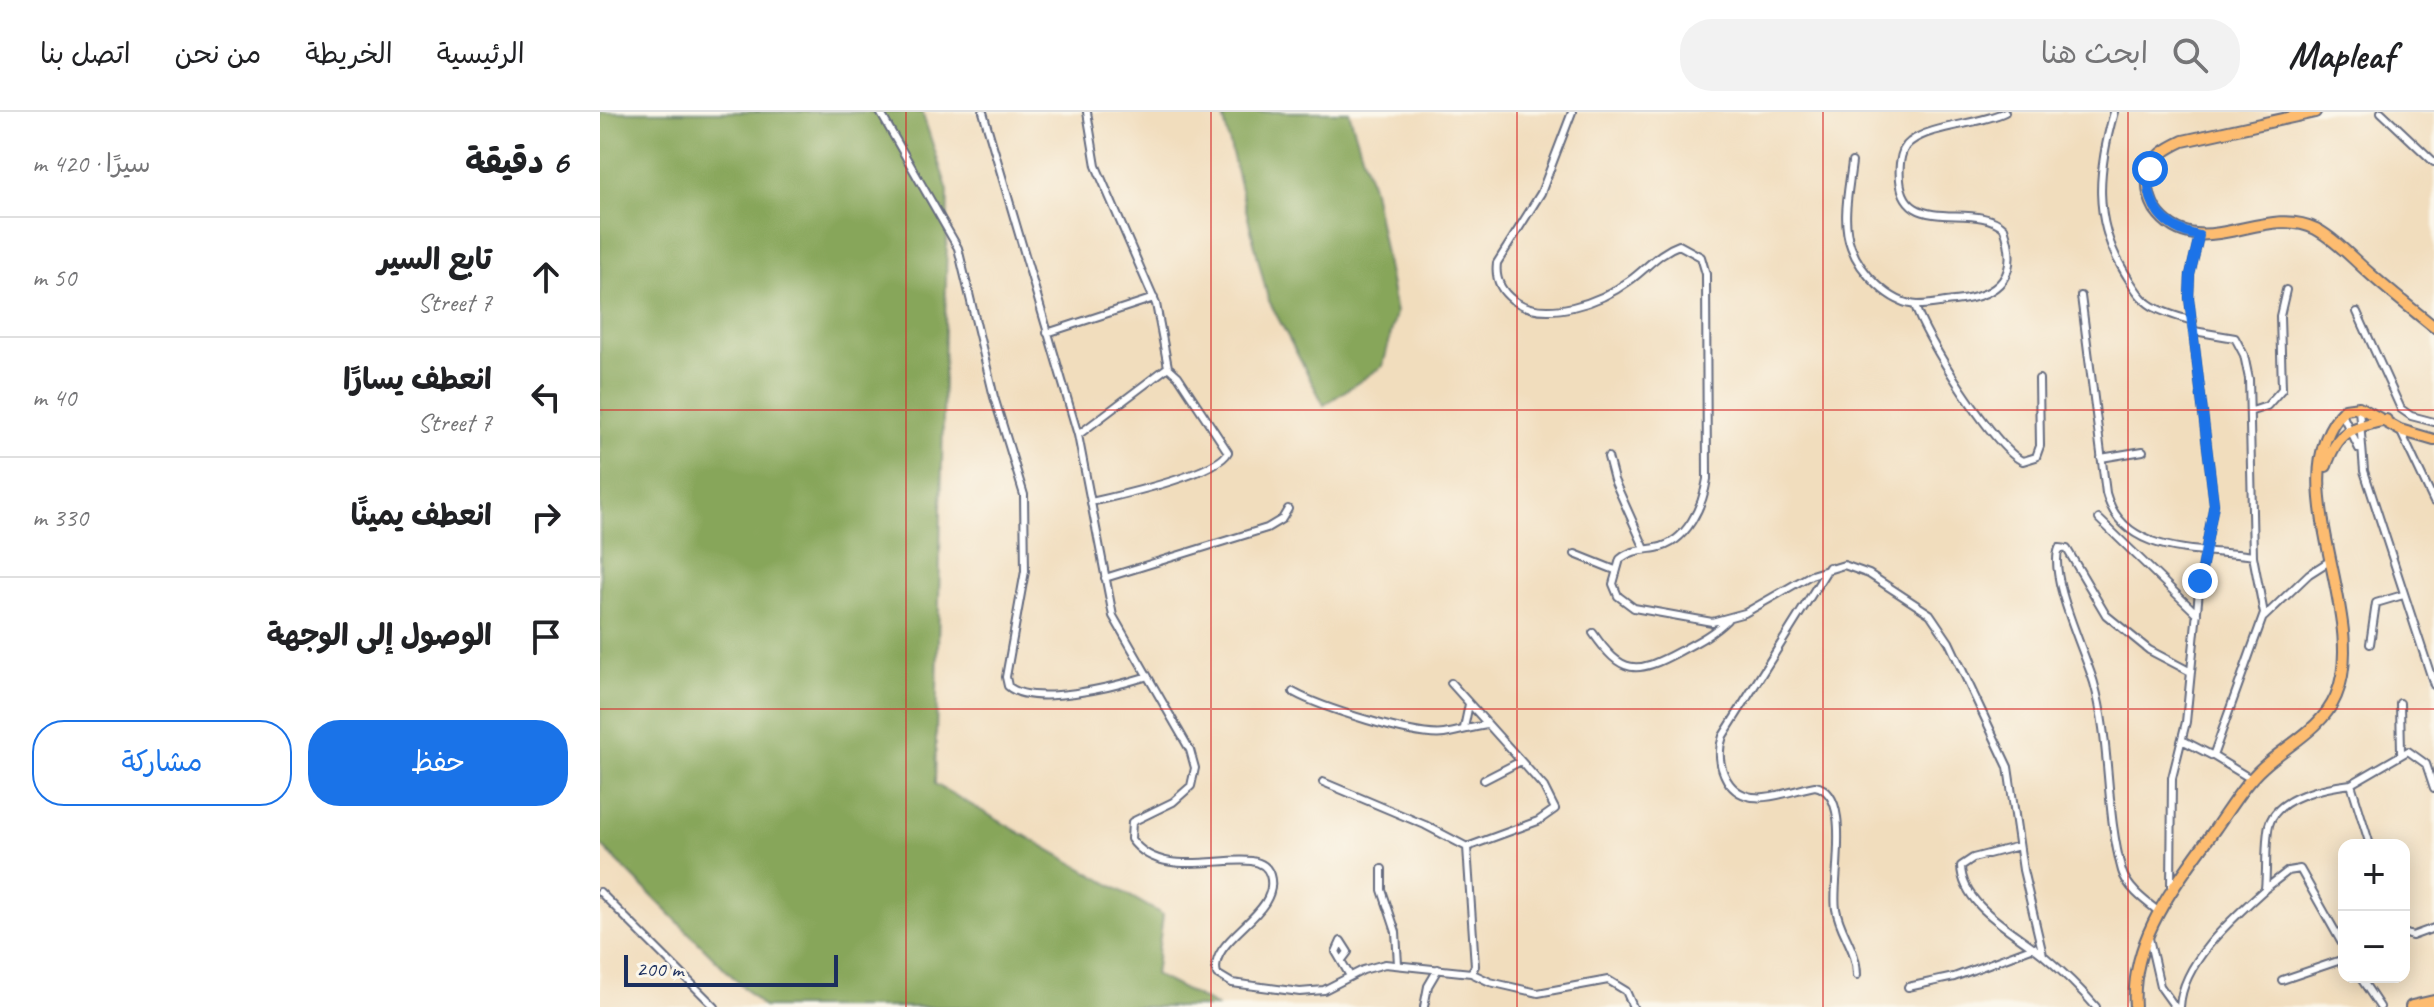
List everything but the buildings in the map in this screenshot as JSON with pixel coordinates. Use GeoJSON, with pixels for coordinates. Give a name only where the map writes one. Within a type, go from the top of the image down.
{"type":"FeatureCollection","features":[{"type":"Feature","properties":{"kind":"highway"},"geometry":{"type":"LineString","coordinates":[[2412,1007],[2434,1002]]}},
{"type":"Feature","properties":{"kind":"main road"},"geometry":{"type":"LineString","coordinates":[[2315,112],[2183,141],[2157,158],[2147,184],[2151,202],[2175,229],[2199,236],[2295,223],[2314,228],[2337,243],[2434,327]]}},
{"type":"Feature","properties":{"kind":"main road"},"geometry":{"type":"LineString","coordinates":[[2135,1007],[2136,973],[2158,911],[2251,779],[2310,731],[2337,695],[2343,644],[2321,478],[2322,447],[2330,426],[2341,412],[2359,407],[2400,430],[2434,440]]}},
{"type":"Feature","properties":{"kind":"main road"},"geometry":{"type":"LineString","coordinates":[[2321,478],[2331,450],[2356,428],[2386,420]]}},
{"type":"Feature","properties":{"kind":"street"},"geometry":{"type":"LineString","coordinates":[[880,112],[958,248],[994,397],[1024,495],[1025,571],[1006,682],[1016,693],[1039,694],[1100,689],[1145,677]]}},
{"type":"Feature","properties":{"kind":"street"},"geometry":{"type":"LineString","coordinates":[[983,112],[1078,435],[1105,578],[1117,624],[1190,750],[1194,778],[1184,794],[1132,822],[1131,839],[1146,854],[1171,862],[1209,865],[1248,858],[1263,865],[1271,876],[1269,894],[1263,905],[1222,951],[1215,964],[1217,974],[1232,983],[1300,992],[1324,990],[1372,967],[1398,964],[1471,973],[1490,982],[1538,993],[1608,980],[1626,991],[1633,1007]]}},
{"type":"Feature","properties":{"kind":"street"},"geometry":{"type":"LineString","coordinates":[[1087,112],[1100,179],[1154,298],[1168,367],[1225,445],[1226,456],[1202,470],[1091,502]]}},
{"type":"Feature","properties":{"kind":"street"},"geometry":{"type":"LineString","coordinates":[[1572,112],[1541,193],[1497,263],[1496,272],[1504,292],[1529,307],[1561,309],[1610,294],[1666,250],[1679,245],[1701,257],[1706,274],[1705,492],[1699,510],[1680,534],[1665,546],[1626,554],[1615,570],[1613,584],[1618,596],[1634,608],[1677,619],[1727,620]]}},
{"type":"Feature","properties":{"kind":"street"},"geometry":{"type":"LineString","coordinates":[[1852,162],[1847,220],[1852,251],[1872,280],[1915,305],[1980,298],[2005,280],[2008,247],[2004,228],[1993,220],[1936,217],[1915,208],[1902,184],[1903,151],[1919,137],[2005,112]]}},
{"type":"Feature","properties":{"kind":"street"},"geometry":{"type":"LineString","coordinates":[[2114,112],[2099,190],[2101,214],[2111,246],[2128,278],[2148,303],[2193,321]]}},
{"type":"Feature","properties":{"kind":"street"},"geometry":{"type":"LineString","coordinates":[[2381,112],[2434,162]]}},
{"type":"Feature","properties":{"kind":"street"},"geometry":{"type":"LineString","coordinates":[[2171,892],[2171,792],[2182,740],[2214,504],[2190,275],[2199,236]]}},
{"type":"Feature","properties":{"kind":"street"},"geometry":{"type":"LineString","coordinates":[[2252,411],[2267,406],[2282,389],[2280,316],[2286,290]]}},
{"type":"Feature","properties":{"kind":"street"},"geometry":{"type":"LineString","coordinates":[[2081,296],[2101,458],[2109,504],[2120,522],[2155,544],[2253,556]]}},
{"type":"Feature","properties":{"kind":"street"},"geometry":{"type":"LineString","coordinates":[[1047,333],[1154,298]]}},
{"type":"Feature","properties":{"kind":"street"},"geometry":{"type":"LineString","coordinates":[[1915,305],[1931,343],[2004,447],[2023,461],[2036,457],[2040,446],[2039,379]]}},
{"type":"Feature","properties":{"kind":"street"},"geometry":{"type":"LineString","coordinates":[[2357,312],[2401,409],[2411,416],[2434,422]]}},
{"type":"Feature","properties":{"kind":"street"},"geometry":{"type":"LineString","coordinates":[[2194,331],[2228,335],[2237,340],[2246,367],[2252,411],[2253,556],[2262,618]]}},
{"type":"Feature","properties":{"kind":"street"},"geometry":{"type":"LineString","coordinates":[[1078,435],[1168,367]]}},
{"type":"Feature","properties":{"kind":"street"},"geometry":{"type":"LineString","coordinates":[[2359,407],[2356,428],[2360,452],[2434,685]]}},
{"type":"Feature","properties":{"kind":"street"},"geometry":{"type":"LineString","coordinates":[[2341,412],[2356,428],[2360,452]]}},
{"type":"Feature","properties":{"kind":"street"},"geometry":{"type":"LineString","coordinates":[[2400,430],[2434,502]]}},
{"type":"Feature","properties":{"kind":"street"},"geometry":{"type":"LineString","coordinates":[[2101,458],[2143,451]]}},
{"type":"Feature","properties":{"kind":"street"},"geometry":{"type":"LineString","coordinates":[[1608,457],[1614,480],[1645,549]]}},
{"type":"Feature","properties":{"kind":"street"},"geometry":{"type":"LineString","coordinates":[[1105,578],[1267,528],[1282,519],[1288,509]]}},
{"type":"Feature","properties":{"kind":"street"},"geometry":{"type":"LineString","coordinates":[[2099,519],[2197,614]]}},
{"type":"Feature","properties":{"kind":"street"},"geometry":{"type":"LineString","coordinates":[[2158,911],[2135,890],[2123,872],[2094,685],[2063,592],[2056,556],[2059,548],[2067,549],[2106,615],[2149,650],[2189,671]]}},
{"type":"Feature","properties":{"kind":"street"},"geometry":{"type":"LineString","coordinates":[[1575,554],[1615,570]]}},
{"type":"Feature","properties":{"kind":"street"},"geometry":{"type":"LineString","coordinates":[[2213,756],[2262,618],[2309,574],[2331,560]]}},
{"type":"Feature","properties":{"kind":"street"},"geometry":{"type":"LineString","coordinates":[[1593,633],[1609,656],[1619,664],[1645,669],[1715,632],[1727,620],[1829,567],[1844,565],[1869,574],[1919,606],[1941,628],[2002,749],[2013,782],[2019,846],[2043,955]]}},
{"type":"Feature","properties":{"kind":"street"},"geometry":{"type":"LineString","coordinates":[[1829,567],[1723,736],[1720,759],[1724,776],[1743,796],[1754,798],[1815,786],[1828,794],[1835,808],[1839,834],[1836,909],[1854,951],[1857,975]]}},
{"type":"Feature","properties":{"kind":"street"},"geometry":{"type":"LineString","coordinates":[[2370,644],[2376,603],[2403,595]]}},
{"type":"Feature","properties":{"kind":"street"},"geometry":{"type":"LineString","coordinates":[[1323,782],[1438,831],[1467,847],[1554,812],[1555,803],[1451,683]]}},
{"type":"Feature","properties":{"kind":"street"},"geometry":{"type":"LineString","coordinates":[[1293,692],[1313,703],[1422,733],[1443,734],[1487,725]]}},
{"type":"Feature","properties":{"kind":"street"},"geometry":{"type":"LineString","coordinates":[[2400,703],[2401,752]]}},
{"type":"Feature","properties":{"kind":"street"},"geometry":{"type":"LineString","coordinates":[[1464,728],[1469,704]]}},
{"type":"Feature","properties":{"kind":"street"},"geometry":{"type":"LineString","coordinates":[[2182,740],[2251,779]]}},
{"type":"Feature","properties":{"kind":"street"},"geometry":{"type":"LineString","coordinates":[[2265,889],[2269,827],[2278,812],[2306,795],[2351,784],[2401,752],[2414,752],[2422,757],[2434,788]]}},
{"type":"Feature","properties":{"kind":"street"},"geometry":{"type":"LineString","coordinates":[[1484,780],[1521,761]]}},
{"type":"Feature","properties":{"kind":"street"},"geometry":{"type":"LineString","coordinates":[[2351,784],[2368,839]]}},
{"type":"Feature","properties":{"kind":"street"},"geometry":{"type":"LineString","coordinates":[[2019,846],[1973,858],[1960,868],[1982,907],[2034,947],[2096,1007]]}},
{"type":"Feature","properties":{"kind":"street"},"geometry":{"type":"LineString","coordinates":[[1467,847],[1475,966],[1471,973]]}},
{"type":"Feature","properties":{"kind":"street"},"geometry":{"type":"LineString","coordinates":[[1382,869],[1382,890],[1396,932],[1398,964]]}},
{"type":"Feature","properties":{"kind":"street"},"geometry":{"type":"LineString","coordinates":[[2178,1007],[2184,986],[2204,955],[2265,889],[2288,871],[2300,869],[2338,936]]}},
{"type":"Feature","properties":{"kind":"street"},"geometry":{"type":"LineString","coordinates":[[600,892],[715,1007]]}},
{"type":"Feature","properties":{"kind":"street"},"geometry":{"type":"LineString","coordinates":[[2410,935],[2434,928]]}},
{"type":"Feature","properties":{"kind":"street"},"geometry":{"type":"LineString","coordinates":[[2148,934],[2160,986],[2178,1007]]}},
{"type":"Feature","properties":{"kind":"street"},"geometry":{"type":"LineString","coordinates":[[1908,987],[1954,977],[2034,947]]}},
{"type":"Feature","properties":{"kind":"street"},"geometry":{"type":"LineString","coordinates":[[1342,960],[1350,976]]}},
{"type":"Feature","properties":{"kind":"street"},"geometry":{"type":"LineString","coordinates":[[2282,980],[2338,961]]}},
{"type":"Feature","properties":{"kind":"street"},"geometry":{"type":"LineString","coordinates":[[1424,1007],[1428,986],[1438,969]]}},
{"type":"Feature","properties":{"kind":"street"},"geometry":{"type":"LineString","coordinates":[[2364,983],[2380,1007]]}},
{"type":"Feature","properties":{"kind":"green space"},"geometry":{"type":"Polygon","coordinates":[[[600,112],[922,112],[948,191],[935,784],[1163,915],[1155,975],[1218,1007],[763,1007],[600,844],[600,112]]]}},
{"type":"Feature","properties":{"kind":"green space"},"geometry":{"type":"Polygon","coordinates":[[[1222,112],[1349,112],[1373,190],[1396,313],[1383,366],[1324,405],[1268,299],[1222,112]]]}},
{"type":"Feature","properties":{"kind":"route"},"geometry":{"type":"LineString","coordinates":[[2150,169],[2147,184],[2151,202],[2162,218],[2175,229],[2199,236],[2192,262],[2189,298],[2214,504],[2212,530],[2200,581]]}}]}
